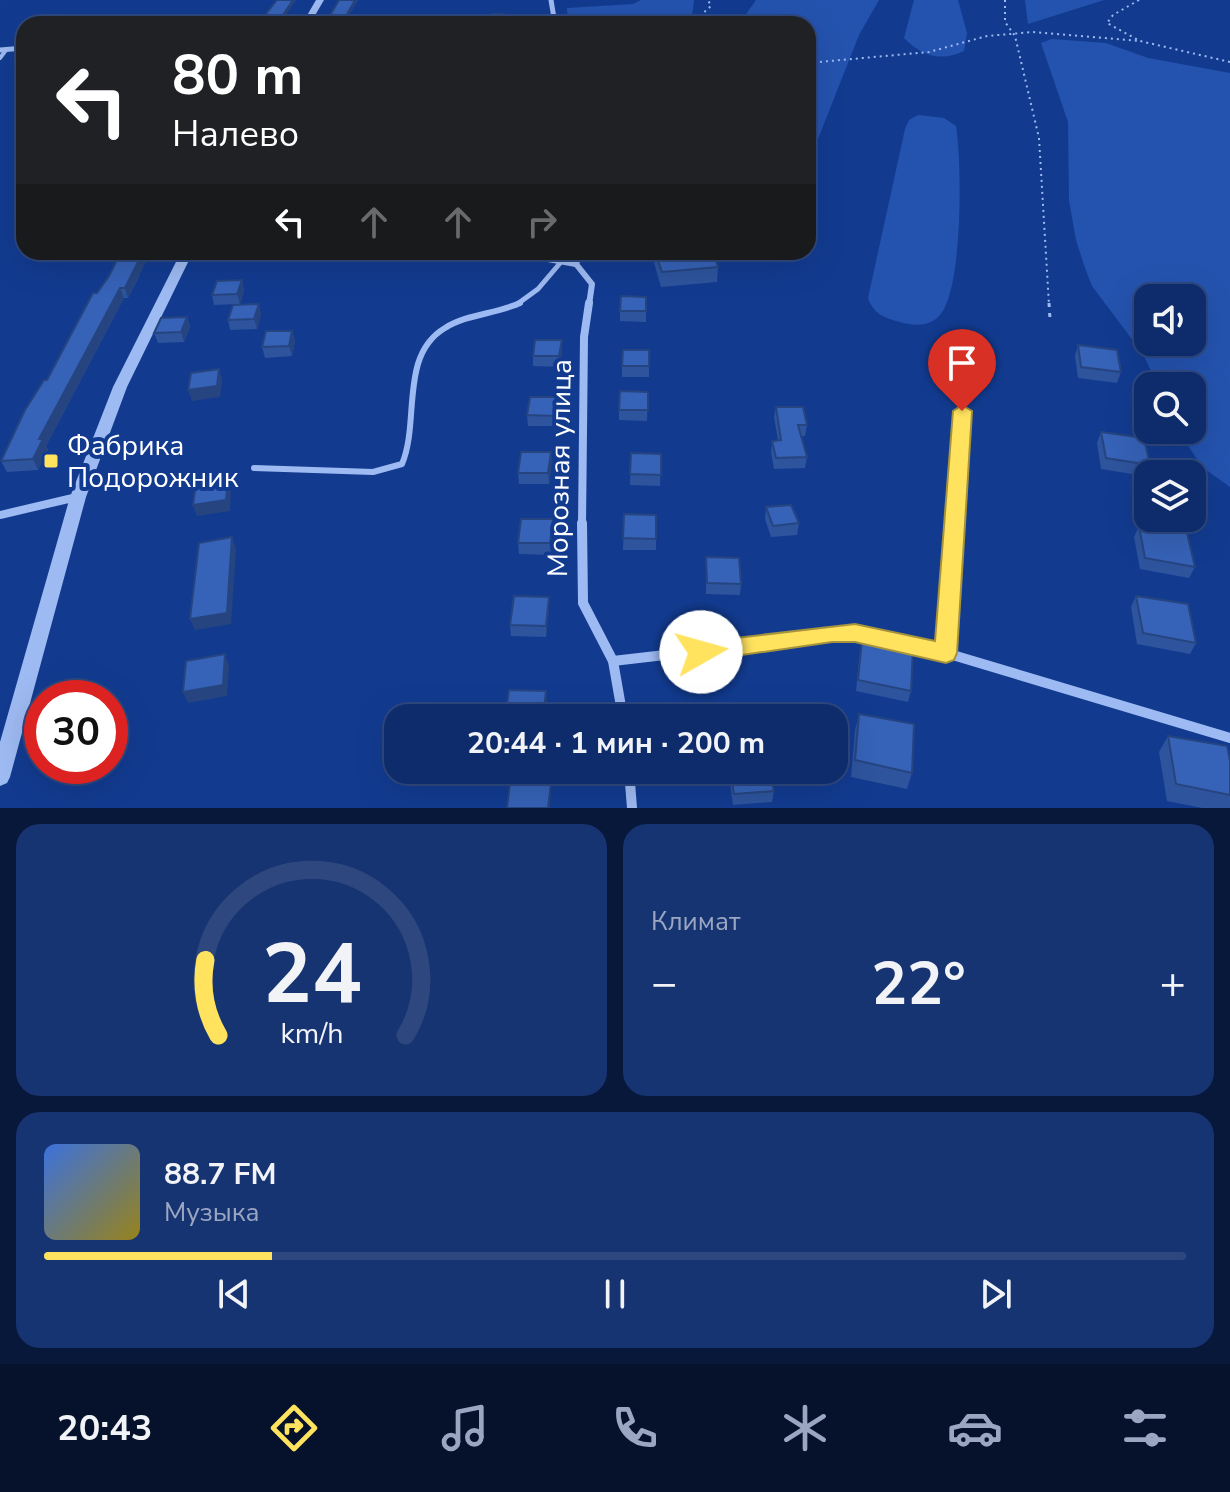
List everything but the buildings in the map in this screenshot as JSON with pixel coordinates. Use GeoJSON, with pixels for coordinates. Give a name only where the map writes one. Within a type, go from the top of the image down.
{"type":"FeatureCollection","features":[{"type":"Feature","properties":{"kind":"street"},"geometry":{"type":"LineString","coordinates":[[0,777],[78,497],[120,387],[183,260]]}},
{"type":"Feature","properties":{"kind":"street"},"geometry":{"type":"LineString","coordinates":[[550,260],[576,264],[577,260]]}},
{"type":"Feature","properties":{"kind":"street","name":"Морозная улица"},"geometry":{"type":"LineString","coordinates":[[576,264],[592,284],[584,337],[581,586],[583,603],[613,661],[621,704]]}},
{"type":"Feature","properties":{"kind":"street"},"geometry":{"type":"LineString","coordinates":[[0,515],[78,497]]}},
{"type":"Feature","properties":{"kind":"street"},"geometry":{"type":"LineString","coordinates":[[613,661],[731,649],[832,633],[876,636],[946,653],[1230,738]]}},
{"type":"Feature","properties":{"kind":"street"},"geometry":{"type":"LineString","coordinates":[[630,784],[632,808]]}},
{"type":"Feature","properties":{"kind":"lane"},"geometry":{"type":"LineString","coordinates":[[0,58],[3,50]]}},
{"type":"Feature","properties":{"kind":"lane"},"geometry":{"type":"LineString","coordinates":[[254,468],[373,472],[402,464],[408,453],[410,397],[423,349],[440,329],[476,313],[524,300],[561,262]]}},
{"type":"Feature","properties":{"kind":"lane"},"geometry":{"type":"LineString","coordinates":[[946,653],[962,411]]}},
{"type":"Feature","properties":{"kind":"path"},"geometry":{"type":"LineString","coordinates":[[700,16],[711,6],[708,0]]}},
{"type":"Feature","properties":{"kind":"path"},"geometry":{"type":"LineString","coordinates":[[1005,0],[1005,22],[1015,36],[1039,138],[1050,319]]}},
{"type":"Feature","properties":{"kind":"path"},"geometry":{"type":"LineString","coordinates":[[1139,0],[1113,15],[1107,23],[1140,41]]}},
{"type":"Feature","properties":{"kind":"path"},"geometry":{"type":"LineString","coordinates":[[816,62],[929,52],[987,36],[1015,36],[1033,32],[1140,41],[1230,62]]}},
{"type":"Feature","properties":{"kind":"shaded area"},"geometry":{"type":"Polygon","coordinates":[[[641,0],[694,0],[692,16],[568,16],[567,8],[633,4],[641,0]]]}},
{"type":"Feature","properties":{"kind":"shaded area"},"geometry":{"type":"Polygon","coordinates":[[[756,0],[879,0],[859,35],[816,141],[816,16],[745,16],[756,0]]]}},
{"type":"Feature","properties":{"kind":"shaded area"},"geometry":{"type":"Polygon","coordinates":[[[914,0],[958,0],[967,33],[964,51],[947,56],[932,55],[904,38],[914,0]]]}},
{"type":"Feature","properties":{"kind":"shaded area"},"geometry":{"type":"Polygon","coordinates":[[[1025,0],[1104,0],[1028,24],[1025,0]]]}},
{"type":"Feature","properties":{"kind":"shaded area"},"geometry":{"type":"Polygon","coordinates":[[[1052,39],[1106,43],[1148,58],[1230,73],[1230,487],[1206,470],[1206,460],[1197,460],[1187,444],[1206,444],[1206,372],[1151,372],[1144,356],[1206,356],[1206,284],[1134,284],[1134,342],[1092,286],[1076,240],[1069,200],[1068,122],[1041,43],[1052,39]]]}},
{"type":"Feature","properties":{"kind":"shaded area"},"geometry":{"type":"Polygon","coordinates":[[[918,115],[944,118],[956,126],[960,195],[957,253],[948,301],[936,319],[916,325],[884,317],[873,308],[868,298],[905,129],[909,120],[918,115]]]}},
{"type":"Feature","properties":{"kind":"place","name":"Фабрика Подорожник"},"geometry":{"type":"Point","coordinates":[51,461]}},
{"type":"Feature","properties":{"kind":"route"},"geometry":{"type":"LineString","coordinates":[[701,652],[832,633],[855,633],[946,653],[962,411]]}}]}
